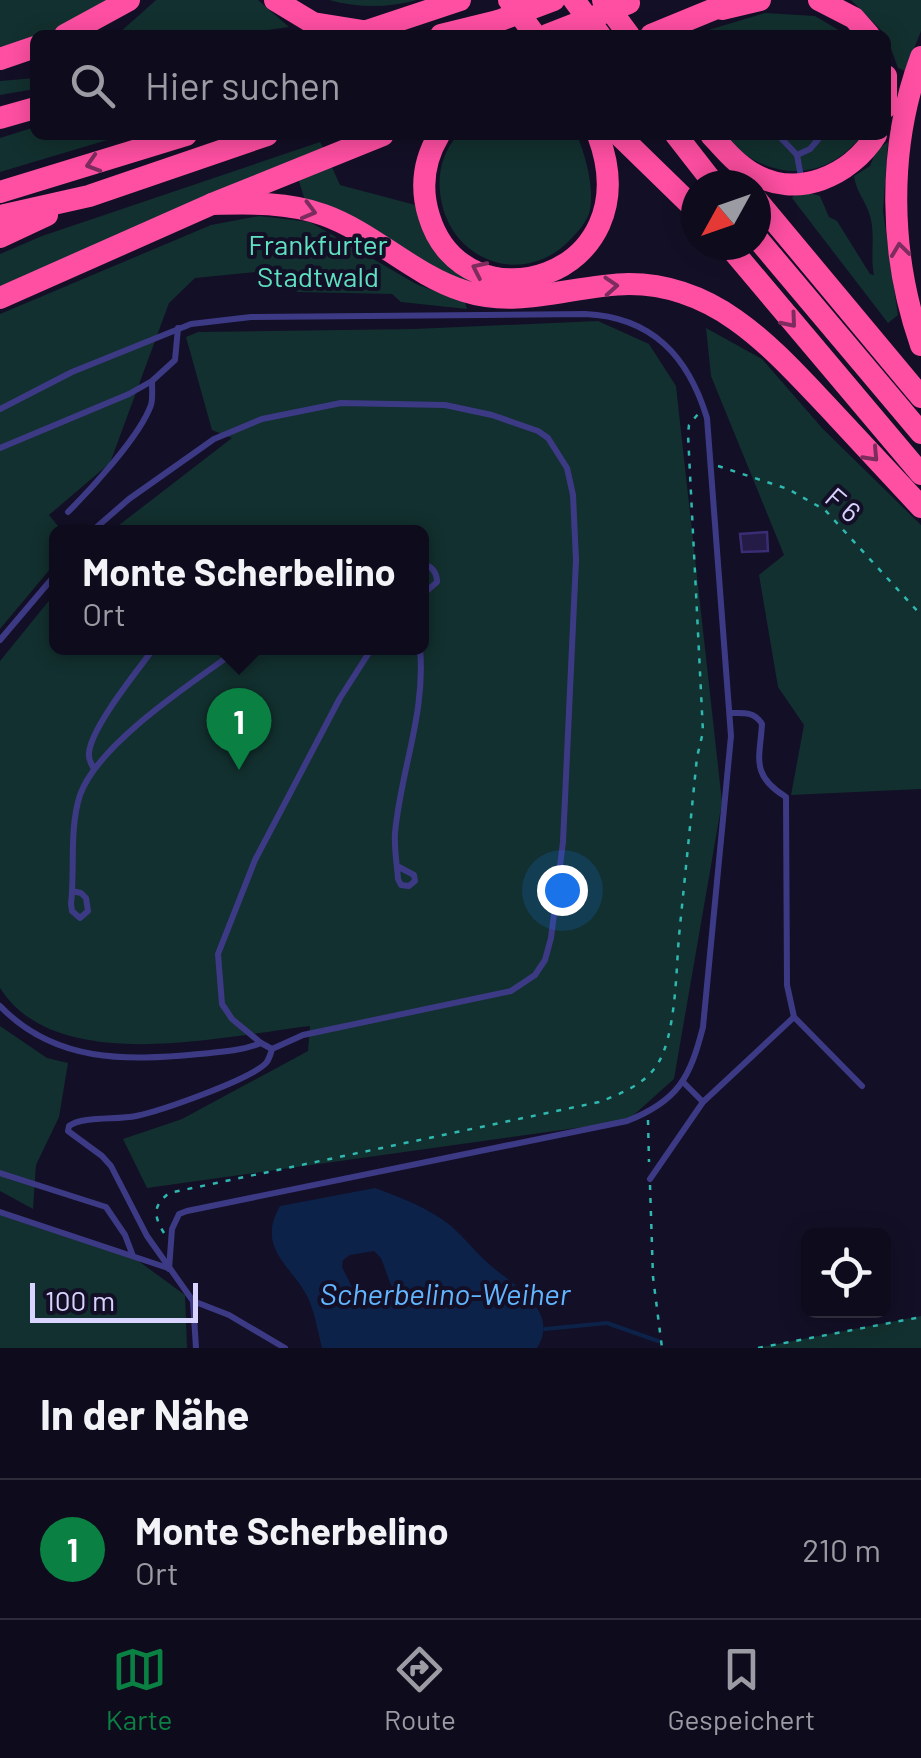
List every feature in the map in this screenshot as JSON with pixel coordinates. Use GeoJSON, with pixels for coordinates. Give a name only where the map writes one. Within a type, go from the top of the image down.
{"type":"FeatureCollection","features":[{"type":"Feature","properties":{"kind":"highway"},"geometry":{"type":"LineString","coordinates":[[74,30],[129,0]]}},
{"type":"Feature","properties":{"kind":"highway"},"geometry":{"type":"LineString","coordinates":[[275,0],[313,23],[347,30]]}},
{"type":"Feature","properties":{"kind":"highway"},"geometry":{"type":"LineString","coordinates":[[371,30],[460,0]]}},
{"type":"Feature","properties":{"kind":"highway"},"geometry":{"type":"LineString","coordinates":[[540,0],[562,30]]}},
{"type":"Feature","properties":{"kind":"highway"},"geometry":{"type":"LineString","coordinates":[[453,30],[503,10],[554,0]]}},
{"type":"Feature","properties":{"kind":"highway"},"geometry":{"type":"LineString","coordinates":[[574,0],[596,30]]}},
{"type":"Feature","properties":{"kind":"highway"},"geometry":{"type":"LineString","coordinates":[[603,0],[625,30]]}},
{"type":"Feature","properties":{"kind":"highway"},"geometry":{"type":"LineString","coordinates":[[665,30],[736,0]]}},
{"type":"Feature","properties":{"kind":"highway"},"geometry":{"type":"LineString","coordinates":[[714,11],[760,0]]}},
{"type":"Feature","properties":{"kind":"highway"},"geometry":{"type":"LineString","coordinates":[[819,0],[854,18],[865,30]]}},
{"type":"Feature","properties":{"kind":"highway"},"geometry":{"type":"LineString","coordinates":[[560,30],[634,2]]}},
{"type":"Feature","properties":{"kind":"highway"},"geometry":{"type":"LineString","coordinates":[[473,30],[503,10]]}},
{"type":"Feature","properties":{"kind":"highway"},"geometry":{"type":"LineString","coordinates":[[503,10],[529,30]]}},
{"type":"Feature","properties":{"kind":"highway"},"geometry":{"type":"LineString","coordinates":[[0,58],[30,49]]}},
{"type":"Feature","properties":{"kind":"highway"},"geometry":{"type":"LineString","coordinates":[[921,57],[902,132],[896,206],[904,278],[921,345]]}},
{"type":"Feature","properties":{"kind":"highway"},"geometry":{"type":"LineString","coordinates":[[0,67],[30,61]]}},
{"type":"Feature","properties":{"kind":"highway"},"geometry":{"type":"LineString","coordinates":[[0,118],[30,109]]}},
{"type":"Feature","properties":{"kind":"highway"},"geometry":{"type":"LineString","coordinates":[[0,192],[170,140]]}},
{"type":"Feature","properties":{"kind":"highway"},"geometry":{"type":"LineString","coordinates":[[0,237],[89,196],[252,140]]}},
{"type":"Feature","properties":{"kind":"highway"},"geometry":{"type":"LineString","coordinates":[[0,298],[212,204],[370,140]]}},
{"type":"Feature","properties":{"kind":"highway"},"geometry":{"type":"LineString","coordinates":[[437,140],[425,172],[424,195],[430,222],[457,258],[484,274],[512,279],[554,271],[584,250],[597,232],[607,206],[609,180],[599,140]]}},
{"type":"Feature","properties":{"kind":"highway"},"geometry":{"type":"LineString","coordinates":[[624,140],[681,193]]}},
{"type":"Feature","properties":{"kind":"highway"},"geometry":{"type":"LineString","coordinates":[[646,140],[681,187]]}},
{"type":"Feature","properties":{"kind":"highway"},"geometry":{"type":"LineString","coordinates":[[680,140],[703,170]]}},
{"type":"Feature","properties":{"kind":"highway"},"geometry":{"type":"LineString","coordinates":[[712,140],[734,170]]}},
{"type":"Feature","properties":{"kind":"highway"},"geometry":{"type":"LineString","coordinates":[[714,140],[754,174],[778,183],[802,184],[846,168],[872,140]]}},
{"type":"Feature","properties":{"kind":"highway"},"geometry":{"type":"LineString","coordinates":[[0,216],[89,196]]}},
{"type":"Feature","properties":{"kind":"highway"},"geometry":{"type":"LineString","coordinates":[[212,204],[280,204],[326,216],[430,276],[457,289],[490,297],[527,298],[626,284],[659,287],[698,298],[734,316],[772,349],[921,507]]}},
{"type":"Feature","properties":{"kind":"highway"},"geometry":{"type":"LineString","coordinates":[[771,217],[921,397]]}},
{"type":"Feature","properties":{"kind":"highway"},"geometry":{"type":"LineString","coordinates":[[771,254],[921,433]]}},
{"type":"Feature","properties":{"kind":"highway"},"geometry":{"type":"LineString","coordinates":[[741,260],[921,474]]}},
{"type":"Feature","properties":{"kind":"lane"},"geometry":{"type":"LineString","coordinates":[[783,140],[797,155],[802,184]]}},
{"type":"Feature","properties":{"kind":"lane"},"geometry":{"type":"LineString","coordinates":[[797,155],[818,140]]}},
{"type":"Feature","properties":{"kind":"lane"},"geometry":{"type":"LineString","coordinates":[[0,409],[72,372],[178,328],[251,317],[585,314],[622,319],[663,342],[688,371],[706,418],[732,736],[703,1027],[694,1063],[684,1083],[661,1106],[612,1124],[187,1210],[179,1214],[172,1229],[169,1268]]}},
{"type":"Feature","properties":{"kind":"lane"},"geometry":{"type":"LineString","coordinates":[[0,448],[129,394],[152,380],[175,360],[178,328]]}},
{"type":"Feature","properties":{"kind":"lane"},"geometry":{"type":"LineString","coordinates":[[68,512],[92,487],[152,404],[152,380]]}},
{"type":"Feature","properties":{"kind":"lane"},"geometry":{"type":"LineString","coordinates":[[99,525],[128,499],[214,439],[262,419],[341,403],[445,405],[492,415],[538,431],[548,438],[568,468],[573,495],[576,560],[563,842],[551,938],[536,975],[510,991],[302,1035],[272,1050],[267,1062],[256,1070],[175,1104],[137,1116],[83,1119],[69,1126],[73,1137],[111,1166],[146,1236],[192,1301],[196,1348]]}},
{"type":"Feature","properties":{"kind":"lane"},"geometry":{"type":"LineString","coordinates":[[429,568],[437,576],[437,582],[429,589]]}},
{"type":"Feature","properties":{"kind":"lane"},"geometry":{"type":"LineString","coordinates":[[0,640],[49,582]]}},
{"type":"Feature","properties":{"kind":"lane"},"geometry":{"type":"LineString","coordinates":[[94,769],[89,752],[93,741],[117,698],[149,655]]}},
{"type":"Feature","properties":{"kind":"lane"},"geometry":{"type":"LineString","coordinates":[[72,890],[79,797],[94,769],[164,704],[230,655]]}},
{"type":"Feature","properties":{"kind":"lane"},"geometry":{"type":"LineString","coordinates":[[272,1050],[232,1019],[222,1004],[218,954],[270,830],[340,698],[368,655]]}},
{"type":"Feature","properties":{"kind":"lane"},"geometry":{"type":"LineString","coordinates":[[397,866],[395,836],[420,708],[420,655]]}},
{"type":"Feature","properties":{"kind":"lane"},"geometry":{"type":"LineString","coordinates":[[730,713],[758,716],[762,724],[758,762],[767,781],[786,797],[787,985],[794,1017],[862,1086]]}},
{"type":"Feature","properties":{"kind":"lane"},"geometry":{"type":"LineString","coordinates":[[0,1006],[39,1036],[112,1058],[133,1060],[261,1043]]}},
{"type":"Feature","properties":{"kind":"lane"},"geometry":{"type":"LineString","coordinates":[[650,1178],[703,1102],[794,1017]]}},
{"type":"Feature","properties":{"kind":"lane"},"geometry":{"type":"LineString","coordinates":[[684,1083],[703,1102]]}},
{"type":"Feature","properties":{"kind":"lane"},"geometry":{"type":"LineString","coordinates":[[0,1173],[106,1207],[125,1235],[133,1258]]}},
{"type":"Feature","properties":{"kind":"lane"},"geometry":{"type":"LineString","coordinates":[[0,1212],[169,1268]]}},
{"type":"Feature","properties":{"kind":"lane"},"geometry":{"type":"LineString","coordinates":[[192,1301],[229,1315],[285,1348]]}},
{"type":"Feature","properties":{"kind":"path","name":"F 6"},"geometry":{"type":"LineString","coordinates":[[712,464],[788,489],[825,510],[921,615]]}},
{"type":"Feature","properties":{"kind":"path"},"geometry":{"type":"LineString","coordinates":[[648,1113],[652,1277],[662,1348]]}},
{"type":"Feature","properties":{"kind":"path"},"geometry":{"type":"LineString","coordinates":[[758,1348],[921,1317]]}},
{"type":"Feature","properties":{"kind":"green space"},"geometry":{"type":"Polygon","coordinates":[[[0,0],[117,0],[60,30],[30,30],[30,43],[0,52],[0,0]]]}},
{"type":"Feature","properties":{"kind":"green space"},"geometry":{"type":"Polygon","coordinates":[[[156,0],[258,0],[289,27],[268,30],[122,30],[156,0]]]}},
{"type":"Feature","properties":{"kind":"green space"},"geometry":{"type":"Polygon","coordinates":[[[329,0],[417,0],[373,6],[329,0]]]}},
{"type":"Feature","properties":{"kind":"green space"},"geometry":{"type":"Polygon","coordinates":[[[851,0],[921,0],[921,31],[905,71],[898,68],[891,49],[891,30],[881,30],[851,0]]]}},
{"type":"Feature","properties":{"kind":"green space"},"geometry":{"type":"Polygon","coordinates":[[[765,13],[815,16],[839,30],[709,30],[765,13]]]}},
{"type":"Feature","properties":{"kind":"green space"},"geometry":{"type":"Polygon","coordinates":[[[30,78],[30,90],[0,95],[0,81],[30,78]]]}},
{"type":"Feature","properties":{"kind":"green space"},"geometry":{"type":"Polygon","coordinates":[[[30,129],[30,140],[107,140],[0,172],[0,138],[30,129]]]}},
{"type":"Feature","properties":{"kind":"green space"},"geometry":{"type":"Polygon","coordinates":[[[455,140],[579,140],[591,191],[587,218],[569,241],[550,256],[529,263],[488,260],[456,234],[445,215],[440,176],[455,140]]]}},
{"type":"Feature","properties":{"kind":"green space"},"geometry":{"type":"Polygon","coordinates":[[[727,140],[857,140],[829,163],[792,171],[756,161],[727,140]]]}},
{"type":"Feature","properties":{"kind":"green space","name":"Frankfurter Stadtwald"},"geometry":{"type":"Polygon","coordinates":[[[320,142],[325,151],[0,286],[0,254],[42,236],[320,142]]]}},
{"type":"Feature","properties":{"kind":"green space"},"geometry":{"type":"Polygon","coordinates":[[[888,142],[883,211],[898,315],[888,323],[792,198],[807,192],[820,196],[829,217],[837,221],[874,275],[871,220],[854,176],[870,166],[877,149],[888,142]]]}},
{"type":"Feature","properties":{"kind":"green space"},"geometry":{"type":"Polygon","coordinates":[[[331,165],[340,185],[419,206],[470,276],[469,286],[306,204],[298,178],[331,165]]]}},
{"type":"Feature","properties":{"kind":"green space"},"geometry":{"type":"Polygon","coordinates":[[[259,216],[310,222],[416,284],[465,302],[467,309],[401,302],[392,294],[297,292],[286,269],[195,278],[169,303],[110,463],[49,515],[57,525],[49,525],[49,570],[0,629],[0,314],[211,225],[259,216]]]}},
{"type":"Feature","properties":{"kind":"green space"},"geometry":{"type":"Polygon","coordinates":[[[598,321],[649,344],[676,386],[722,802],[674,1079],[627,1121],[147,1188],[123,1139],[182,1119],[308,1051],[310,1026],[189,1042],[100,1042],[60,1033],[26,1016],[0,988],[0,661],[49,601],[49,655],[429,655],[429,525],[119,525],[232,438],[212,430],[186,337],[198,332],[598,321]]]}},
{"type":"Feature","properties":{"kind":"green space"},"geometry":{"type":"Polygon","coordinates":[[[706,328],[762,359],[823,429],[921,525],[921,789],[791,795],[804,725],[778,687],[759,575],[784,555],[711,376],[706,328]]]}},
{"type":"Feature","properties":{"kind":"green space"},"geometry":{"type":"Polygon","coordinates":[[[0,1026],[47,1058],[68,1063],[59,1117],[36,1165],[33,1209],[0,1191],[0,1026]]]}},
{"type":"Feature","properties":{"kind":"green space"},"geometry":{"type":"Polygon","coordinates":[[[0,1215],[137,1260],[185,1295],[187,1348],[0,1348],[0,1215]]]}},
{"type":"Feature","properties":{"kind":"green space"},"geometry":{"type":"Polygon","coordinates":[[[921,1316],[921,1348],[757,1348],[921,1316]]]}},
{"type":"Feature","properties":{"kind":"water","name":"Scherbelino-Weiher"},"geometry":{"type":"Polygon","coordinates":[[[375,1188],[424,1209],[451,1226],[531,1300],[543,1322],[537,1348],[322,1348],[309,1300],[274,1246],[273,1221],[280,1206],[375,1188]],[[374,1251],[343,1260],[342,1267],[362,1307],[375,1304],[392,1288],[381,1258],[374,1251]]]}},
{"type":"Feature","properties":{"kind":"building"},"geometry":{"type":"Polygon","coordinates":[[[767,532],[768,551],[742,552],[740,534],[767,532]]]}},
{"type":"Feature","properties":{"kind":"waterway"},"geometry":{"type":"LineString","coordinates":[[545,1329],[607,1323],[658,1341]]}},
{"type":"Feature","properties":{"kind":"place","name":"Monte Scherbelino"},"geometry":{"type":"Point","coordinates":[239,770]}}]}
